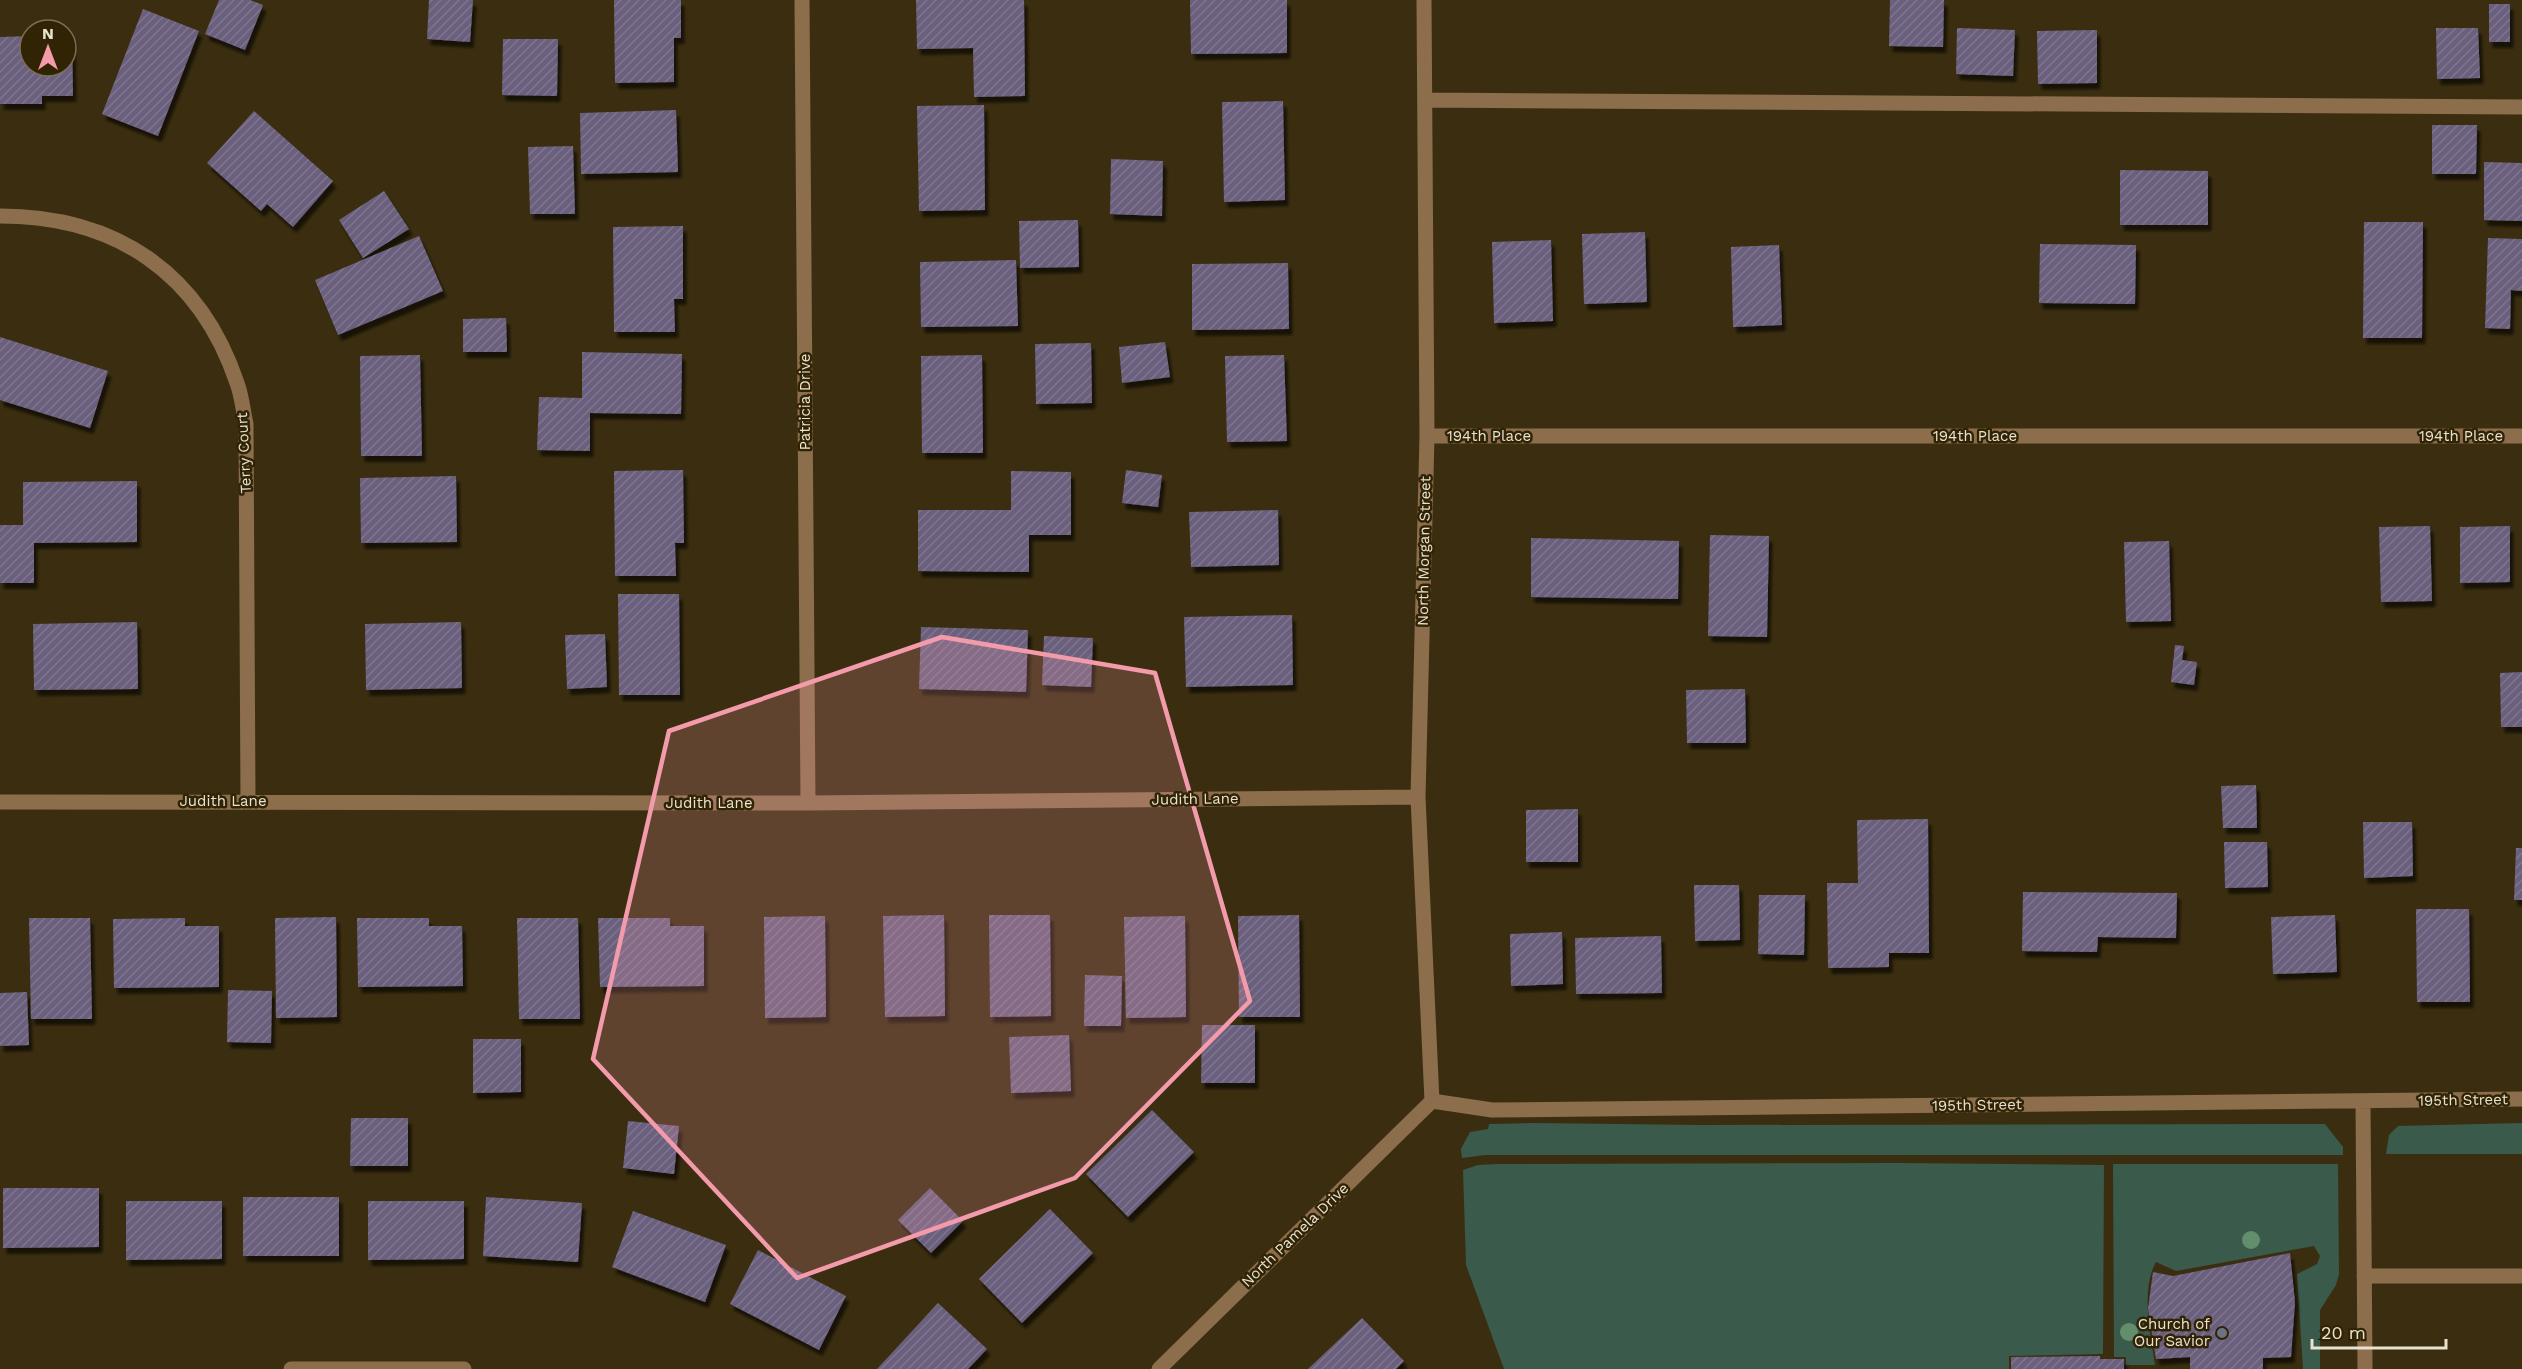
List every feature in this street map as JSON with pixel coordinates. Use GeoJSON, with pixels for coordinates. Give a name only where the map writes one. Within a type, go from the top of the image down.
{"type":"FeatureCollection","features":[{"type":"Feature","properties":{"kind":"street","name":"Patricia Drive"},"geometry":{"type":"LineString","coordinates":[[802,0],[808,803]]}},
{"type":"Feature","properties":{"kind":"street","name":"North Morgan Street"},"geometry":{"type":"LineString","coordinates":[[1425,0],[1427,436],[1418,797],[1432,1101]]}},
{"type":"Feature","properties":{"kind":"street"},"geometry":{"type":"LineString","coordinates":[[1425,100],[2522,107]]}},
{"type":"Feature","properties":{"kind":"street","name":"Terry Court"},"geometry":{"type":"LineString","coordinates":[[0,216],[68,222],[110,237],[147,256],[173,277],[199,305],[221,342],[238,385],[246,424],[248,801]]}},
{"type":"Feature","properties":{"kind":"street","name":"194th Place"},"geometry":{"type":"LineString","coordinates":[[1427,436],[2522,436]]}},
{"type":"Feature","properties":{"kind":"street","name":"Judith Lane"},"geometry":{"type":"LineString","coordinates":[[0,801],[808,803],[1418,797]]}},
{"type":"Feature","properties":{"kind":"street","name":"195th Street"},"geometry":{"type":"LineString","coordinates":[[1432,1101],[1492,1110],[2522,1099]]}},
{"type":"Feature","properties":{"kind":"street","name":"North Pamela Drive"},"geometry":{"type":"LineString","coordinates":[[1159,1369],[1432,1101]]}},
{"type":"Feature","properties":{"kind":"street"},"geometry":{"type":"LineString","coordinates":[[2363,1101],[2365,1369]]}},
{"type":"Feature","properties":{"kind":"street"},"geometry":{"type":"LineString","coordinates":[[2364,1276],[2522,1276]]}},
{"type":"Feature","properties":{"kind":"street"},"geometry":{"type":"LineString","coordinates":[[291,1369],[464,1369]]}},
{"type":"Feature","properties":{"kind":"highlighted area"},"geometry":{"type":"Polygon","coordinates":[[[942,637],[1155,673],[1250,1001],[1075,1178],[797,1278],[593,1059],[669,731],[942,637]]]}},
{"type":"Feature","properties":{"kind":"green space"},"geometry":{"type":"Polygon","coordinates":[[[2522,1123],[2522,1154],[2386,1154],[2389,1135],[2398,1126],[2522,1123]]]}},
{"type":"Feature","properties":{"kind":"green space"},"geometry":{"type":"Polygon","coordinates":[[[1489,1124],[2325,1124],[2343,1147],[2343,1155],[1485,1155],[1462,1158],[1461,1149],[1470,1132],[1488,1129],[1489,1124]]]}},
{"type":"Feature","properties":{"kind":"green space"},"geometry":{"type":"Polygon","coordinates":[[[1497,1164],[2104,1165],[2103,1354],[2009,1356],[2009,1369],[1504,1369],[1466,1265],[1463,1170],[1478,1165],[1497,1164]]]}},
{"type":"Feature","properties":{"kind":"green space"},"geometry":{"type":"Polygon","coordinates":[[[2113,1164],[2338,1164],[2339,1274],[2336,1285],[2320,1310],[2320,1369],[2303,1369],[2297,1274],[2317,1264],[2320,1256],[2314,1246],[2176,1271],[2156,1262],[2151,1273],[2148,1299],[2149,1327],[2155,1365],[2126,1365],[2126,1357],[2114,1357],[2113,1164]]]}},
{"type":"Feature","properties":{"kind":"building"},"geometry":{"type":"Polygon","coordinates":[[[219,0],[250,0],[263,5],[245,50],[205,34],[219,0]]]}},
{"type":"Feature","properties":{"kind":"building"},"geometry":{"type":"Polygon","coordinates":[[[429,0],[473,0],[470,42],[427,39],[429,0]]]}},
{"type":"Feature","properties":{"kind":"building"},"geometry":{"type":"Polygon","coordinates":[[[614,0],[681,0],[681,38],[674,38],[674,82],[615,83],[614,0]]]}},
{"type":"Feature","properties":{"kind":"building"},"geometry":{"type":"Polygon","coordinates":[[[916,0],[1024,0],[1025,96],[974,97],[973,48],[917,49],[916,0]]]}},
{"type":"Feature","properties":{"kind":"building"},"geometry":{"type":"Polygon","coordinates":[[[1190,0],[1287,0],[1287,53],[1191,54],[1190,0]]]}},
{"type":"Feature","properties":{"kind":"building"},"geometry":{"type":"Polygon","coordinates":[[[1890,0],[1944,0],[1943,47],[1889,46],[1890,0]]]}},
{"type":"Feature","properties":{"kind":"building"},"geometry":{"type":"Polygon","coordinates":[[[2489,4],[2510,4],[2510,42],[2489,42],[2489,4]]]}},
{"type":"Feature","properties":{"kind":"building"},"geometry":{"type":"Polygon","coordinates":[[[143,9],[199,31],[158,136],[102,114],[143,9]]]}},
{"type":"Feature","properties":{"kind":"building"},"geometry":{"type":"Polygon","coordinates":[[[1957,28],[2015,30],[2013,76],[1956,74],[1957,28]]]}},
{"type":"Feature","properties":{"kind":"building"},"geometry":{"type":"Polygon","coordinates":[[[2436,28],[2478,28],[2480,78],[2437,79],[2436,28]]]}},
{"type":"Feature","properties":{"kind":"building"},"geometry":{"type":"Polygon","coordinates":[[[2097,30],[2097,83],[2038,84],[2037,31],[2097,30]]]}},
{"type":"Feature","properties":{"kind":"building"},"geometry":{"type":"Polygon","coordinates":[[[18,36],[18,78],[73,78],[73,96],[42,96],[42,104],[0,104],[0,37],[18,36]]]}},
{"type":"Feature","properties":{"kind":"building"},"geometry":{"type":"Polygon","coordinates":[[[503,39],[558,39],[557,96],[502,95],[503,39]]]}},
{"type":"Feature","properties":{"kind":"building"},"geometry":{"type":"Polygon","coordinates":[[[1283,101],[1285,200],[1224,202],[1222,102],[1283,101]]]}},
{"type":"Feature","properties":{"kind":"building"},"geometry":{"type":"Polygon","coordinates":[[[984,105],[985,210],[919,211],[917,106],[984,105]]]}},
{"type":"Feature","properties":{"kind":"building"},"geometry":{"type":"Polygon","coordinates":[[[676,110],[678,172],[581,174],[580,113],[676,110]]]}},
{"type":"Feature","properties":{"kind":"building"},"geometry":{"type":"Polygon","coordinates":[[[254,111],[333,181],[293,227],[267,204],[261,211],[207,163],[254,111]]]}},
{"type":"Feature","properties":{"kind":"building"},"geometry":{"type":"Polygon","coordinates":[[[2432,125],[2477,125],[2476,174],[2432,174],[2432,125]]]}},
{"type":"Feature","properties":{"kind":"building"},"geometry":{"type":"Polygon","coordinates":[[[573,146],[575,214],[530,214],[528,147],[573,146]]]}},
{"type":"Feature","properties":{"kind":"building"},"geometry":{"type":"Polygon","coordinates":[[[1111,159],[1163,161],[1162,216],[1110,214],[1111,159]]]}},
{"type":"Feature","properties":{"kind":"building"},"geometry":{"type":"Polygon","coordinates":[[[2484,162],[2522,163],[2522,221],[2484,220],[2484,162]]]}},
{"type":"Feature","properties":{"kind":"building"},"geometry":{"type":"Polygon","coordinates":[[[2120,170],[2208,171],[2208,225],[2120,225],[2120,170]]]}},
{"type":"Feature","properties":{"kind":"building"},"geometry":{"type":"Polygon","coordinates":[[[384,191],[409,229],[363,258],[339,220],[384,191]]]}},
{"type":"Feature","properties":{"kind":"building"},"geometry":{"type":"Polygon","coordinates":[[[1078,220],[1079,267],[1020,268],[1019,221],[1078,220]]]}},
{"type":"Feature","properties":{"kind":"building"},"geometry":{"type":"Polygon","coordinates":[[[2364,222],[2423,222],[2422,338],[2363,338],[2364,222]]]}},
{"type":"Feature","properties":{"kind":"building"},"geometry":{"type":"Polygon","coordinates":[[[683,226],[683,299],[674,299],[675,332],[614,332],[613,227],[683,226]]]}},
{"type":"Feature","properties":{"kind":"building"},"geometry":{"type":"Polygon","coordinates":[[[1645,232],[1647,302],[1584,304],[1582,234],[1645,232]]]}},
{"type":"Feature","properties":{"kind":"building"},"geometry":{"type":"Polygon","coordinates":[[[419,236],[443,291],[338,335],[315,280],[419,236]]]}},
{"type":"Feature","properties":{"kind":"building"},"geometry":{"type":"Polygon","coordinates":[[[2488,238],[2522,239],[2522,291],[2511,290],[2510,329],[2485,328],[2488,238]]]}},
{"type":"Feature","properties":{"kind":"building"},"geometry":{"type":"Polygon","coordinates":[[[1551,240],[1553,321],[1494,323],[1492,242],[1551,240]]]}},
{"type":"Feature","properties":{"kind":"building"},"geometry":{"type":"Polygon","coordinates":[[[2040,244],[2136,245],[2135,304],[2039,303],[2040,244]]]}},
{"type":"Feature","properties":{"kind":"building"},"geometry":{"type":"Polygon","coordinates":[[[1779,245],[1782,325],[1733,327],[1731,247],[1779,245]]]}},
{"type":"Feature","properties":{"kind":"building"},"geometry":{"type":"Polygon","coordinates":[[[1016,260],[1018,326],[921,327],[920,262],[1016,260]]]}},
{"type":"Feature","properties":{"kind":"building"},"geometry":{"type":"Polygon","coordinates":[[[1288,263],[1289,329],[1192,330],[1192,264],[1288,263]]]}},
{"type":"Feature","properties":{"kind":"building"},"geometry":{"type":"Polygon","coordinates":[[[506,318],[507,352],[463,352],[463,319],[506,318]]]}},
{"type":"Feature","properties":{"kind":"building"},"geometry":{"type":"Polygon","coordinates":[[[0,337],[108,371],[90,428],[0,400],[0,337]]]}},
{"type":"Feature","properties":{"kind":"building"},"geometry":{"type":"Polygon","coordinates":[[[1165,342],[1170,377],[1122,383],[1119,347],[1165,342]]]}},
{"type":"Feature","properties":{"kind":"building"},"geometry":{"type":"Polygon","coordinates":[[[1091,343],[1092,403],[1036,404],[1035,344],[1091,343]]]}},
{"type":"Feature","properties":{"kind":"building"},"geometry":{"type":"Polygon","coordinates":[[[582,352],[682,354],[681,414],[590,413],[590,451],[537,450],[539,397],[582,398],[582,352]]]}},
{"type":"Feature","properties":{"kind":"building"},"geometry":{"type":"Polygon","coordinates":[[[420,355],[422,456],[361,456],[360,356],[420,355]]]}},
{"type":"Feature","properties":{"kind":"building"},"geometry":{"type":"Polygon","coordinates":[[[982,355],[983,453],[922,453],[921,356],[982,355]]]}},
{"type":"Feature","properties":{"kind":"building"},"geometry":{"type":"Polygon","coordinates":[[[1284,355],[1287,441],[1227,442],[1225,356],[1284,355]]]}},
{"type":"Feature","properties":{"kind":"building"},"geometry":{"type":"Polygon","coordinates":[[[683,470],[684,543],[675,543],[676,576],[615,576],[614,471],[683,470]]]}},
{"type":"Feature","properties":{"kind":"building"},"geometry":{"type":"Polygon","coordinates":[[[1126,470],[1162,475],[1158,507],[1122,503],[1126,470]]]}},
{"type":"Feature","properties":{"kind":"building"},"geometry":{"type":"Polygon","coordinates":[[[1011,471],[1071,472],[1071,535],[1029,535],[1029,572],[918,571],[918,510],[1011,510],[1011,471]]]}},
{"type":"Feature","properties":{"kind":"building"},"geometry":{"type":"Polygon","coordinates":[[[456,476],[457,542],[361,543],[360,478],[456,476]]]}},
{"type":"Feature","properties":{"kind":"building"},"geometry":{"type":"Polygon","coordinates":[[[137,481],[137,542],[34,543],[34,583],[0,583],[0,525],[23,525],[23,482],[137,481]]]}},
{"type":"Feature","properties":{"kind":"building"},"geometry":{"type":"Polygon","coordinates":[[[1278,510],[1279,565],[1191,567],[1189,512],[1278,510]]]}},
{"type":"Feature","properties":{"kind":"building"},"geometry":{"type":"Polygon","coordinates":[[[2430,526],[2432,601],[2381,602],[2379,527],[2430,526]]]}},
{"type":"Feature","properties":{"kind":"building"},"geometry":{"type":"Polygon","coordinates":[[[2510,526],[2510,582],[2460,583],[2460,527],[2510,526]]]}},
{"type":"Feature","properties":{"kind":"building"},"geometry":{"type":"Polygon","coordinates":[[[1710,535],[1769,536],[1767,637],[1708,636],[1710,535]]]}},
{"type":"Feature","properties":{"kind":"building"},"geometry":{"type":"Polygon","coordinates":[[[1531,538],[1679,541],[1678,599],[1531,597],[1531,538]]]}},
{"type":"Feature","properties":{"kind":"building"},"geometry":{"type":"Polygon","coordinates":[[[2169,541],[2171,621],[2126,622],[2124,542],[2169,541]]]}},
{"type":"Feature","properties":{"kind":"building"},"geometry":{"type":"Polygon","coordinates":[[[618,594],[679,594],[680,695],[619,695],[618,594]]]}},
{"type":"Feature","properties":{"kind":"building"},"geometry":{"type":"Polygon","coordinates":[[[1292,615],[1293,685],[1186,687],[1184,617],[1292,615]]]}},
{"type":"Feature","properties":{"kind":"building"},"geometry":{"type":"Polygon","coordinates":[[[137,622],[138,689],[34,690],[33,624],[137,622]]]}},
{"type":"Feature","properties":{"kind":"building"},"geometry":{"type":"Polygon","coordinates":[[[461,622],[462,688],[366,690],[365,624],[461,622]]]}},
{"type":"Feature","properties":{"kind":"building"},"geometry":{"type":"Polygon","coordinates":[[[921,627],[1028,630],[1026,692],[919,689],[921,627]]]}},
{"type":"Feature","properties":{"kind":"building"},"geometry":{"type":"Polygon","coordinates":[[[605,634],[607,687],[567,689],[565,635],[605,634]]]}},
{"type":"Feature","properties":{"kind":"building"},"geometry":{"type":"Polygon","coordinates":[[[1044,636],[1093,638],[1091,687],[1042,685],[1044,636]]]}},
{"type":"Feature","properties":{"kind":"building"},"geometry":{"type":"Polygon","coordinates":[[[2175,645],[2184,646],[2182,660],[2197,662],[2194,685],[2171,682],[2175,645]]]}},
{"type":"Feature","properties":{"kind":"building"},"geometry":{"type":"Polygon","coordinates":[[[2522,672],[2522,727],[2501,727],[2500,673],[2522,672]]]}},
{"type":"Feature","properties":{"kind":"building"},"geometry":{"type":"Polygon","coordinates":[[[1745,689],[1746,743],[1687,743],[1686,690],[1745,689]]]}},
{"type":"Feature","properties":{"kind":"building"},"geometry":{"type":"Polygon","coordinates":[[[2256,785],[2257,828],[2223,828],[2221,786],[2256,785]]]}},
{"type":"Feature","properties":{"kind":"building"},"geometry":{"type":"Polygon","coordinates":[[[1578,809],[1578,862],[1526,862],[1526,810],[1578,809]]]}},
{"type":"Feature","properties":{"kind":"building"},"geometry":{"type":"Polygon","coordinates":[[[1928,819],[1929,953],[1889,953],[1889,967],[1828,968],[1827,883],[1858,883],[1857,820],[1928,819]]]}},
{"type":"Feature","properties":{"kind":"building"},"geometry":{"type":"Polygon","coordinates":[[[2363,822],[2412,822],[2413,876],[2364,878],[2363,822]]]}},
{"type":"Feature","properties":{"kind":"building"},"geometry":{"type":"Polygon","coordinates":[[[2224,842],[2267,842],[2268,887],[2225,888],[2224,842]]]}},
{"type":"Feature","properties":{"kind":"building"},"geometry":{"type":"Polygon","coordinates":[[[2516,848],[2522,848],[2522,900],[2514,900],[2516,848]]]}},
{"type":"Feature","properties":{"kind":"building"},"geometry":{"type":"Polygon","coordinates":[[[1694,885],[1739,885],[1740,940],[1695,941],[1694,885]]]}},
{"type":"Feature","properties":{"kind":"building"},"geometry":{"type":"Polygon","coordinates":[[[2023,892],[2177,893],[2176,938],[2098,937],[2097,952],[2022,951],[2023,892]]]}},
{"type":"Feature","properties":{"kind":"building"},"geometry":{"type":"Polygon","coordinates":[[[1759,895],[1805,895],[1804,955],[1758,954],[1759,895]]]}},
{"type":"Feature","properties":{"kind":"building"},"geometry":{"type":"Polygon","coordinates":[[[2416,909],[2469,909],[2470,1002],[2417,1002],[2416,909]]]}},
{"type":"Feature","properties":{"kind":"building"},"geometry":{"type":"Polygon","coordinates":[[[944,915],[945,1016],[885,1017],[883,916],[944,915]]]}},
{"type":"Feature","properties":{"kind":"building"},"geometry":{"type":"Polygon","coordinates":[[[989,915],[1050,915],[1051,1016],[990,1017],[989,915]]]}},
{"type":"Feature","properties":{"kind":"building"},"geometry":{"type":"Polygon","coordinates":[[[1299,915],[1300,1017],[1239,1017],[1238,916],[1299,915]]]}},
{"type":"Feature","properties":{"kind":"building"},"geometry":{"type":"Polygon","coordinates":[[[2335,915],[2337,972],[2273,974],[2271,917],[2335,915]]]}},
{"type":"Feature","properties":{"kind":"building"},"geometry":{"type":"Polygon","coordinates":[[[825,916],[826,1017],[765,1018],[764,917],[825,916]]]}},
{"type":"Feature","properties":{"kind":"building"},"geometry":{"type":"Polygon","coordinates":[[[1185,916],[1186,1017],[1126,1018],[1124,917],[1185,916]]]}},
{"type":"Feature","properties":{"kind":"building"},"geometry":{"type":"Polygon","coordinates":[[[336,917],[337,1017],[276,1018],[275,918],[336,917]]]}},
{"type":"Feature","properties":{"kind":"building"},"geometry":{"type":"Polygon","coordinates":[[[29,918],[90,918],[92,1019],[31,1019],[29,918]]]}},
{"type":"Feature","properties":{"kind":"building"},"geometry":{"type":"Polygon","coordinates":[[[185,918],[185,926],[219,926],[219,987],[114,988],[113,919],[185,918]]]}},
{"type":"Feature","properties":{"kind":"building"},"geometry":{"type":"Polygon","coordinates":[[[357,918],[429,918],[429,926],[462,926],[463,986],[358,987],[357,918]]]}},
{"type":"Feature","properties":{"kind":"building"},"geometry":{"type":"Polygon","coordinates":[[[517,918],[578,918],[580,1019],[519,1019],[517,918]]]}},
{"type":"Feature","properties":{"kind":"building"},"geometry":{"type":"Polygon","coordinates":[[[598,918],[670,918],[670,926],[704,926],[704,986],[600,987],[598,918]]]}},
{"type":"Feature","properties":{"kind":"building"},"geometry":{"type":"Polygon","coordinates":[[[1562,932],[1563,984],[1511,986],[1510,934],[1562,932]]]}},
{"type":"Feature","properties":{"kind":"building"},"geometry":{"type":"Polygon","coordinates":[[[1661,936],[1662,993],[1576,994],[1575,938],[1661,936]]]}},
{"type":"Feature","properties":{"kind":"building"},"geometry":{"type":"Polygon","coordinates":[[[1085,975],[1122,976],[1121,1026],[1084,1026],[1085,975]]]}},
{"type":"Feature","properties":{"kind":"building"},"geometry":{"type":"Polygon","coordinates":[[[228,990],[272,991],[271,1043],[227,1042],[228,990]]]}},
{"type":"Feature","properties":{"kind":"building"},"geometry":{"type":"Polygon","coordinates":[[[27,992],[29,1045],[0,1046],[0,993],[27,992]]]}},
{"type":"Feature","properties":{"kind":"building"},"geometry":{"type":"Polygon","coordinates":[[[1202,1025],[1255,1025],[1255,1083],[1201,1083],[1202,1025]]]}},
{"type":"Feature","properties":{"kind":"building"},"geometry":{"type":"Polygon","coordinates":[[[1069,1035],[1071,1091],[1011,1093],[1009,1037],[1069,1035]]]}},
{"type":"Feature","properties":{"kind":"building"},"geometry":{"type":"Polygon","coordinates":[[[473,1039],[521,1039],[521,1092],[473,1093],[473,1039]]]}},
{"type":"Feature","properties":{"kind":"building"},"geometry":{"type":"Polygon","coordinates":[[[1152,1110],[1194,1152],[1128,1217],[1086,1174],[1152,1110]]]}},
{"type":"Feature","properties":{"kind":"building"},"geometry":{"type":"Polygon","coordinates":[[[351,1118],[408,1118],[408,1166],[350,1166],[351,1118]]]}},
{"type":"Feature","properties":{"kind":"building"},"geometry":{"type":"Polygon","coordinates":[[[628,1121],[679,1126],[674,1174],[623,1168],[628,1121]]]}},
{"type":"Feature","properties":{"kind":"building"},"geometry":{"type":"Polygon","coordinates":[[[3,1188],[99,1188],[99,1247],[3,1248],[3,1188]]]}},
{"type":"Feature","properties":{"kind":"building"},"geometry":{"type":"Polygon","coordinates":[[[930,1188],[963,1221],[931,1253],[898,1220],[930,1188]]]}},
{"type":"Feature","properties":{"kind":"building"},"geometry":{"type":"Polygon","coordinates":[[[243,1197],[339,1197],[339,1256],[243,1256],[243,1197]]]}},
{"type":"Feature","properties":{"kind":"building"},"geometry":{"type":"Polygon","coordinates":[[[486,1197],[582,1203],[578,1262],[483,1256],[486,1197]]]}},
{"type":"Feature","properties":{"kind":"building"},"geometry":{"type":"Polygon","coordinates":[[[126,1201],[222,1201],[222,1259],[126,1260],[126,1201]]]}},
{"type":"Feature","properties":{"kind":"building"},"geometry":{"type":"Polygon","coordinates":[[[368,1201],[464,1201],[464,1259],[368,1260],[368,1201]]]}},
{"type":"Feature","properties":{"kind":"building"},"geometry":{"type":"Polygon","coordinates":[[[1050,1209],[1093,1253],[1022,1323],[979,1279],[1050,1209]]]}},
{"type":"Feature","properties":{"kind":"building"},"geometry":{"type":"Polygon","coordinates":[[[633,1211],[726,1245],[705,1302],[612,1267],[633,1211]]]}},
{"type":"Feature","properties":{"kind":"building"},"geometry":{"type":"Polygon","coordinates":[[[758,1250],[846,1296],[819,1350],[730,1304],[758,1250]]]}},
{"type":"Feature","properties":{"kind":"building","name":"Church of Our Savior"},"geometry":{"type":"Polygon","coordinates":[[[2290,1253],[2295,1302],[2291,1357],[2263,1358],[2263,1369],[2190,1369],[2190,1357],[2156,1359],[2148,1309],[2153,1272],[2173,1276],[2290,1253]]]}},
{"type":"Feature","properties":{"kind":"building"},"geometry":{"type":"Polygon","coordinates":[[[938,1303],[987,1349],[968,1369],[877,1369],[938,1303]]]}},
{"type":"Feature","properties":{"kind":"building"},"geometry":{"type":"Polygon","coordinates":[[[1362,1318],[1404,1361],[1396,1369],[1308,1369],[1362,1318]]]}},
{"type":"Feature","properties":{"kind":"building"},"geometry":{"type":"Polygon","coordinates":[[[2100,1356],[2100,1359],[2124,1359],[2124,1369],[2011,1369],[2011,1357],[2100,1356]]]}},
{"type":"Feature","properties":{"kind":"place","name":"Church of Our Savior"},"geometry":{"type":"Point","coordinates":[2222,1333]}}]}
